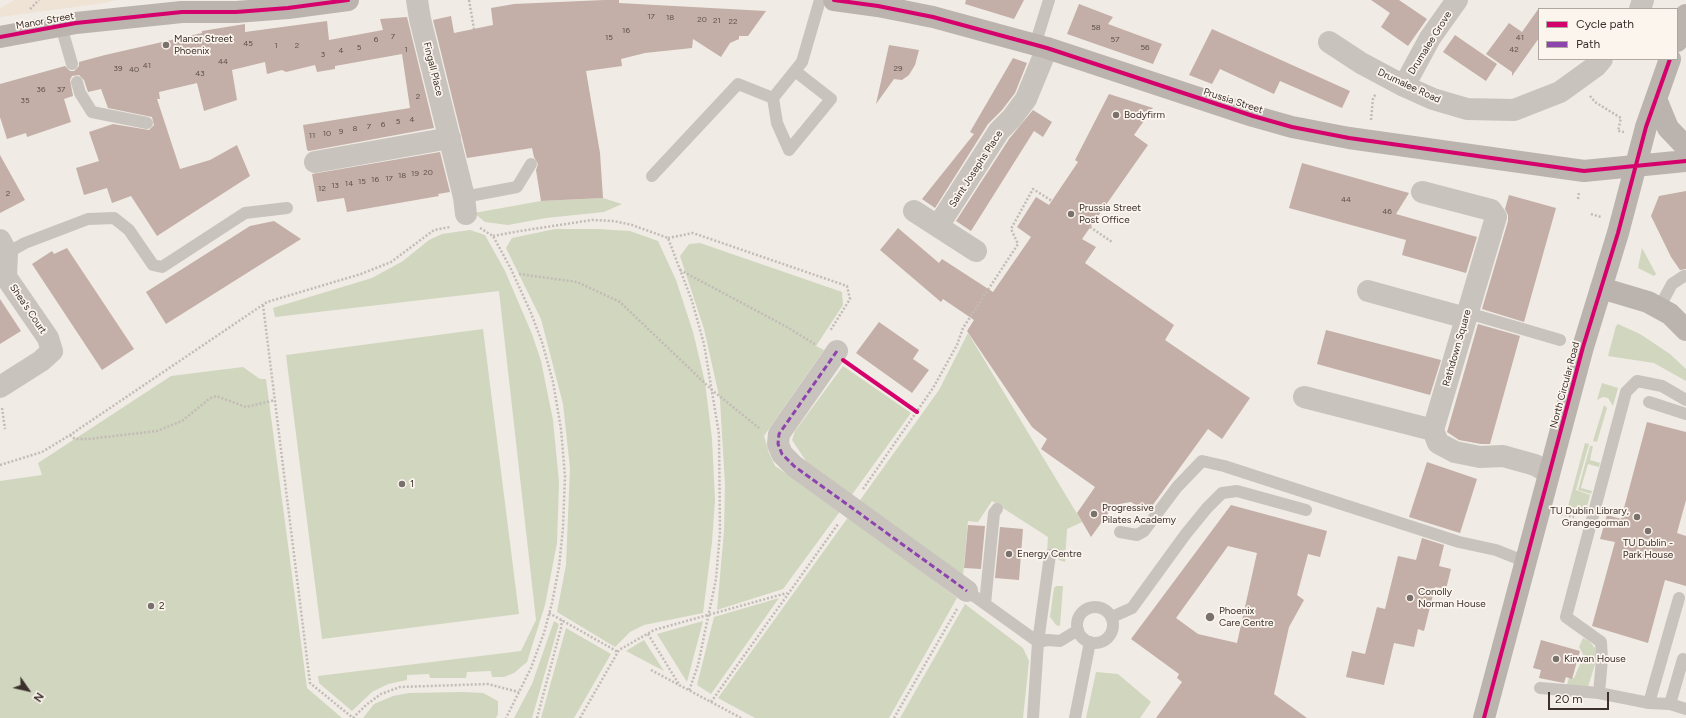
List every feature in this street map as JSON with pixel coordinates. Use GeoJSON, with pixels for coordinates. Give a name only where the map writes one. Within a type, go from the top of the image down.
{"type":"FeatureCollection","features":[{"type":"Feature","properties":{"kind":"main road"},"geometry":{"type":"LineString","coordinates":[[235,6],[348,0]]}},
{"type":"Feature","properties":{"kind":"main road","name":"Prussia Street"},"geometry":{"type":"LineString","coordinates":[[834,0],[927,15],[1041,47],[1253,116],[1292,126],[1368,141],[1584,171],[1686,161]]}},
{"type":"Feature","properties":{"kind":"main road","name":"Manor Street"},"geometry":{"type":"LineString","coordinates":[[0,37],[61,26],[134,9],[182,12],[235,6]]}},
{"type":"Feature","properties":{"kind":"main road"},"geometry":{"type":"LineString","coordinates":[[1678,38],[1686,15]]}},
{"type":"Feature","properties":{"kind":"main road","name":"North Circular Road"},"geometry":{"type":"LineString","coordinates":[[1484,718],[1549,473],[1601,288],[1656,99],[1670,60]]}},
{"type":"Feature","properties":{"kind":"main road"},"geometry":{"type":"LineString","coordinates":[[1656,99],[1668,128],[1686,147]]}},
{"type":"Feature","properties":{"kind":"main road"},"geometry":{"type":"LineString","coordinates":[[1601,288],[1630,295],[1659,308],[1670,314],[1686,330]]}},
{"type":"Feature","properties":{"kind":"street","name":"Fingall Place"},"geometry":{"type":"LineString","coordinates":[[417,0],[420,19],[450,138],[465,216]]}},
{"type":"Feature","properties":{"kind":"street","name":"Drumalee Grove"},"geometry":{"type":"LineString","coordinates":[[1395,81],[1430,38],[1457,0]]}},
{"type":"Feature","properties":{"kind":"street","name":"Drumalee Road"},"geometry":{"type":"LineString","coordinates":[[1329,42],[1361,63],[1395,81],[1433,99],[1467,109],[1514,110],[1560,92],[1596,66],[1601,60]]}},
{"type":"Feature","properties":{"kind":"street","name":"Saint Josephs Place"},"geometry":{"type":"LineString","coordinates":[[938,226],[999,131],[1012,118],[1026,99],[1041,47]]}},
{"type":"Feature","properties":{"kind":"street"},"geometry":{"type":"LineString","coordinates":[[314,162],[450,138]]}},
{"type":"Feature","properties":{"kind":"street","name":"Rathdown Square"},"geometry":{"type":"LineString","coordinates":[[1422,192],[1491,210],[1494,212],[1496,217],[1433,430]]}},
{"type":"Feature","properties":{"kind":"street"},"geometry":{"type":"LineString","coordinates":[[914,211],[976,251]]}},
{"type":"Feature","properties":{"kind":"street","name":"Shea's Court"},"geometry":{"type":"LineString","coordinates":[[0,387],[41,361],[52,351],[48,338],[4,261]]}},
{"type":"Feature","properties":{"kind":"street"},"geometry":{"type":"LineString","coordinates":[[1368,292],[1467,316]]}},
{"type":"Feature","properties":{"kind":"street"},"geometry":{"type":"LineString","coordinates":[[834,346],[779,434],[778,444],[782,454],[794,466],[967,591]]}},
{"type":"Feature","properties":{"kind":"street"},"geometry":{"type":"LineString","coordinates":[[1304,397],[1433,430],[1438,442],[1455,452],[1480,457],[1503,456],[1535,465],[1549,473]]}},
{"type":"Feature","properties":{"kind":"lane"},"geometry":{"type":"LineString","coordinates":[[795,71],[831,99],[789,150],[777,122],[773,98],[802,62],[820,0]]}},
{"type":"Feature","properties":{"kind":"lane"},"geometry":{"type":"LineString","coordinates":[[1041,47],[1050,0]]}},
{"type":"Feature","properties":{"kind":"lane"},"geometry":{"type":"LineString","coordinates":[[61,26],[72,64]]}},
{"type":"Feature","properties":{"kind":"lane"},"geometry":{"type":"LineString","coordinates":[[77,82],[80,94],[92,112],[147,123]]}},
{"type":"Feature","properties":{"kind":"lane"},"geometry":{"type":"LineString","coordinates":[[652,176],[738,84],[773,98]]}},
{"type":"Feature","properties":{"kind":"lane"},"geometry":{"type":"LineString","coordinates":[[465,216],[516,187],[531,164]]}},
{"type":"Feature","properties":{"kind":"lane"},"geometry":{"type":"LineString","coordinates":[[4,261],[25,243],[88,219],[114,218],[129,230],[153,265],[162,267],[245,213],[287,208]]}},
{"type":"Feature","properties":{"kind":"lane"},"geometry":{"type":"LineString","coordinates":[[1659,308],[1672,284],[1684,276]]}},
{"type":"Feature","properties":{"kind":"lane"},"geometry":{"type":"LineString","coordinates":[[1467,316],[1560,340]]}},
{"type":"Feature","properties":{"kind":"lane"},"geometry":{"type":"LineString","coordinates":[[1598,693],[1602,659],[1601,642],[1566,617],[1626,392],[1637,381],[1662,386],[1686,400]]}},
{"type":"Feature","properties":{"kind":"lane"},"geometry":{"type":"LineString","coordinates":[[1650,402],[1686,414]]}},
{"type":"Feature","properties":{"kind":"lane"},"geometry":{"type":"LineString","coordinates":[[1120,532],[1137,535],[1144,531],[1177,487],[1202,461],[1224,466],[1458,542],[1496,550],[1526,562]]}},
{"type":"Feature","properties":{"kind":"lane"},"geometry":{"type":"LineString","coordinates":[[1112,617],[1132,608],[1185,535],[1222,493],[1237,491],[1306,510]]}},
{"type":"Feature","properties":{"kind":"lane"},"geometry":{"type":"LineString","coordinates":[[985,604],[994,513],[997,509]]}},
{"type":"Feature","properties":{"kind":"lane"},"geometry":{"type":"LineString","coordinates":[[1033,718],[1038,642],[1050,555]]}},
{"type":"Feature","properties":{"kind":"lane"},"geometry":{"type":"LineString","coordinates":[[967,591],[1038,642],[1060,641],[1078,630]]}},
{"type":"Feature","properties":{"kind":"lane"},"geometry":{"type":"LineString","coordinates":[[1649,702],[1679,598]]}},
{"type":"Feature","properties":{"kind":"lane"},"geometry":{"type":"LineString","coordinates":[[1092,608],[1103,609],[1112,617],[1113,629],[1107,639],[1096,643],[1090,642],[1081,635],[1078,630],[1077,624],[1082,614],[1092,608]]}},
{"type":"Feature","properties":{"kind":"lane"},"geometry":{"type":"LineString","coordinates":[[1076,718],[1090,642]]}},
{"type":"Feature","properties":{"kind":"lane"},"geometry":{"type":"LineString","coordinates":[[1670,704],[1683,659]]}},
{"type":"Feature","properties":{"kind":"lane"},"geometry":{"type":"LineString","coordinates":[[1540,688],[1598,693],[1649,702],[1685,705]]}},
{"type":"Feature","properties":{"kind":"path"},"geometry":{"type":"LineString","coordinates":[[469,0],[474,29]]}},
{"type":"Feature","properties":{"kind":"path"},"geometry":{"type":"LineString","coordinates":[[1576,80],[1595,102],[1621,118],[1618,131]]}},
{"type":"Feature","properties":{"kind":"path"},"geometry":{"type":"LineString","coordinates":[[1368,141],[1374,98],[1395,81]]}},
{"type":"Feature","properties":{"kind":"path"},"geometry":{"type":"LineString","coordinates":[[963,328],[1018,244],[1011,229],[1033,189],[1052,201]]}},
{"type":"Feature","properties":{"kind":"path"},"geometry":{"type":"LineString","coordinates":[[0,466],[42,452],[70,435],[263,305],[317,286],[362,274],[391,262],[434,230],[465,216],[493,236],[531,313],[542,342],[553,382],[561,429],[565,476],[563,528],[559,567],[549,613],[534,661],[506,718]]}},
{"type":"Feature","properties":{"kind":"path"},"geometry":{"type":"LineString","coordinates":[[493,236],[520,230],[592,220],[614,221],[632,225],[668,238],[693,233],[847,286],[850,298],[834,346]]}},
{"type":"Feature","properties":{"kind":"path"},"geometry":{"type":"LineString","coordinates":[[1090,227],[1112,242]]}},
{"type":"Feature","properties":{"kind":"path"},"geometry":{"type":"LineString","coordinates":[[668,238],[694,308],[704,344],[718,434],[721,482],[716,579],[698,665],[689,691]]}},
{"type":"Feature","properties":{"kind":"path"},"geometry":{"type":"LineString","coordinates":[[680,270],[780,323],[816,346],[834,346],[917,412]]}},
{"type":"Feature","properties":{"kind":"path"},"geometry":{"type":"LineString","coordinates":[[519,274],[577,282],[620,302],[712,390],[778,444]]}},
{"type":"Feature","properties":{"kind":"path"},"geometry":{"type":"LineString","coordinates":[[263,305],[310,683],[353,718],[366,705],[381,694],[400,687],[488,684],[519,692]]}},
{"type":"Feature","properties":{"kind":"path"},"geometry":{"type":"LineString","coordinates":[[70,435],[75,439],[88,440],[157,432],[182,421],[209,399],[216,396],[246,406],[275,400]]}},
{"type":"Feature","properties":{"kind":"path"},"geometry":{"type":"LineString","coordinates":[[0,405],[3,410],[5,429]]}},
{"type":"Feature","properties":{"kind":"path"},"geometry":{"type":"LineString","coordinates":[[1558,513],[1574,517]]}},
{"type":"Feature","properties":{"kind":"path"},"geometry":{"type":"LineString","coordinates":[[894,718],[967,591]]}},
{"type":"Feature","properties":{"kind":"path"},"geometry":{"type":"LineString","coordinates":[[580,718],[618,652],[654,630],[788,592]]}},
{"type":"Feature","properties":{"kind":"path"},"geometry":{"type":"LineString","coordinates":[[549,613],[618,652]]}},
{"type":"Feature","properties":{"kind":"path"},"geometry":{"type":"LineString","coordinates":[[537,718],[562,628],[562,620]]}},
{"type":"Feature","properties":{"kind":"path"},"geometry":{"type":"LineString","coordinates":[[648,634],[681,687]]}},
{"type":"Feature","properties":{"kind":"path"},"geometry":{"type":"LineString","coordinates":[[651,670],[741,718]]}},
{"type":"Feature","properties":{"kind":"green space"},"geometry":{"type":"Polygon","coordinates":[[[603,198],[622,204],[604,212],[546,218],[508,225],[485,222],[474,213],[541,201],[603,198]]]}},
{"type":"Feature","properties":{"kind":"green space"},"geometry":{"type":"Polygon","coordinates":[[[555,229],[630,231],[658,241],[676,280],[693,332],[705,382],[712,439],[715,500],[712,542],[703,613],[644,625],[630,632],[615,647],[557,612],[566,565],[570,468],[563,404],[541,319],[506,248],[512,238],[555,229]]]}},
{"type":"Feature","properties":{"kind":"green space"},"geometry":{"type":"Polygon","coordinates":[[[470,230],[485,235],[505,271],[532,334],[541,361],[553,420],[559,482],[557,543],[545,605],[527,662],[514,673],[504,677],[492,677],[491,671],[467,672],[466,678],[430,678],[429,674],[407,675],[407,680],[388,684],[372,692],[352,711],[319,683],[318,676],[521,651],[536,620],[499,291],[275,317],[273,308],[372,278],[403,261],[429,240],[442,234],[470,230]]]}},
{"type":"Feature","properties":{"kind":"green space"},"geometry":{"type":"Polygon","coordinates":[[[700,243],[842,292],[843,305],[816,346],[824,350],[764,436],[775,466],[841,510],[783,589],[717,610],[724,531],[725,485],[720,400],[704,329],[680,256],[689,244],[700,243]]]}},
{"type":"Feature","properties":{"kind":"green space"},"geometry":{"type":"Polygon","coordinates":[[[1642,248],[1656,274],[1654,276],[1638,268],[1642,248]]]}},
{"type":"Feature","properties":{"kind":"green space"},"geometry":{"type":"Polygon","coordinates":[[[1618,324],[1640,334],[1670,354],[1686,369],[1686,381],[1654,363],[1608,356],[1616,326],[1618,324]]]}},
{"type":"Feature","properties":{"kind":"green space","name":"1"},"geometry":{"type":"Polygon","coordinates":[[[483,329],[519,614],[322,639],[286,355],[483,329]]]}},
{"type":"Feature","properties":{"kind":"green space"},"geometry":{"type":"Polygon","coordinates":[[[968,333],[1082,522],[1067,529],[1065,562],[1059,560],[1056,554],[1047,552],[1048,537],[992,501],[978,522],[968,521],[963,576],[858,503],[939,390],[968,333]]]}},
{"type":"Feature","properties":{"kind":"green space"},"geometry":{"type":"Polygon","coordinates":[[[843,366],[911,413],[851,496],[810,467],[792,440],[795,431],[843,366]]]}},
{"type":"Feature","properties":{"kind":"green space","name":"2"},"geometry":{"type":"Polygon","coordinates":[[[243,367],[260,379],[266,379],[307,688],[342,718],[0,718],[0,481],[42,475],[38,463],[171,376],[243,367]]]}},
{"type":"Feature","properties":{"kind":"green space"},"geometry":{"type":"Polygon","coordinates":[[[1602,383],[1618,388],[1613,406],[1608,398],[1603,397],[1597,400],[1602,383]]]}},
{"type":"Feature","properties":{"kind":"green space"},"geometry":{"type":"Polygon","coordinates":[[[1604,405],[1607,408],[1597,442],[1593,441],[1604,405]]]}},
{"type":"Feature","properties":{"kind":"green space"},"geometry":{"type":"Polygon","coordinates":[[[1585,443],[1589,444],[1576,490],[1590,495],[1585,515],[1567,510],[1585,443]]]}},
{"type":"Feature","properties":{"kind":"green space"},"geometry":{"type":"Polygon","coordinates":[[[1590,446],[1593,446],[1590,460],[1600,463],[1599,467],[1588,464],[1581,488],[1592,491],[1591,494],[1578,490],[1590,446]]]}},
{"type":"Feature","properties":{"kind":"green space"},"geometry":{"type":"Polygon","coordinates":[[[849,516],[957,598],[889,718],[755,718],[718,698],[849,516]]]}},
{"type":"Feature","properties":{"kind":"green space"},"geometry":{"type":"Polygon","coordinates":[[[1056,586],[1063,586],[1060,626],[1056,625],[1050,617],[1054,588],[1056,586]]]}},
{"type":"Feature","properties":{"kind":"green space"},"geometry":{"type":"Polygon","coordinates":[[[779,598],[711,694],[697,685],[714,617],[779,598]]]}},
{"type":"Feature","properties":{"kind":"green space"},"geometry":{"type":"Polygon","coordinates":[[[965,604],[1023,648],[1029,661],[1023,718],[900,718],[965,604]]]}},
{"type":"Feature","properties":{"kind":"green space"},"geometry":{"type":"Polygon","coordinates":[[[554,621],[559,624],[532,718],[514,718],[532,684],[554,621]]]}},
{"type":"Feature","properties":{"kind":"green space"},"geometry":{"type":"Polygon","coordinates":[[[703,621],[687,682],[657,634],[703,621]]]}},
{"type":"Feature","properties":{"kind":"green space"},"geometry":{"type":"Polygon","coordinates":[[[566,628],[611,654],[574,718],[541,718],[566,628]]]}},
{"type":"Feature","properties":{"kind":"green space"},"geometry":{"type":"Polygon","coordinates":[[[1583,638],[1589,641],[1595,648],[1597,658],[1588,687],[1567,685],[1569,678],[1574,678],[1580,664],[1583,654],[1579,647],[1583,638]]]}},
{"type":"Feature","properties":{"kind":"green space"},"geometry":{"type":"Polygon","coordinates":[[[644,640],[664,671],[626,651],[644,640]]]}},
{"type":"Feature","properties":{"kind":"green space"},"geometry":{"type":"Polygon","coordinates":[[[1096,672],[1118,674],[1151,702],[1140,718],[1086,718],[1096,672]]]}},
{"type":"Feature","properties":{"kind":"green space"},"geometry":{"type":"Polygon","coordinates":[[[409,693],[483,693],[498,701],[498,714],[496,718],[363,718],[374,704],[393,696],[409,693]]]}},
{"type":"Feature","properties":{"kind":"shaded area"},"geometry":{"type":"Polygon","coordinates":[[[15,0],[115,0],[105,3],[0,17],[0,8],[15,0]]]}},
{"type":"Feature","properties":{"kind":"building"},"geometry":{"type":"Polygon","coordinates":[[[619,0],[619,3],[766,11],[748,36],[739,36],[739,39],[730,43],[721,57],[693,39],[692,48],[645,53],[621,59],[622,66],[586,71],[600,153],[603,198],[541,201],[536,170],[538,164],[534,157],[532,148],[467,158],[433,20],[451,16],[454,33],[493,25],[491,8],[514,4],[619,0]]]}},
{"type":"Feature","properties":{"kind":"building"},"geometry":{"type":"Polygon","coordinates":[[[966,0],[1024,0],[1014,19],[965,4],[966,0]]]}},
{"type":"Feature","properties":{"kind":"building"},"geometry":{"type":"Polygon","coordinates":[[[1371,0],[1399,0],[1427,19],[1408,46],[1381,27],[1390,13],[1371,0]]]}},
{"type":"Feature","properties":{"kind":"building"},"geometry":{"type":"Polygon","coordinates":[[[1079,4],[1113,17],[1108,24],[1162,44],[1153,64],[1067,34],[1079,4]]]}},
{"type":"Feature","properties":{"kind":"building"},"geometry":{"type":"Polygon","coordinates":[[[1538,9],[1538,39],[1512,76],[1512,72],[1486,54],[1509,23],[1522,32],[1538,9]]]}},
{"type":"Feature","properties":{"kind":"building"},"geometry":{"type":"Polygon","coordinates":[[[407,17],[434,128],[309,151],[307,150],[303,125],[410,108],[402,54],[335,66],[335,69],[317,72],[315,65],[286,72],[282,70],[267,74],[265,62],[232,70],[237,100],[204,111],[197,83],[159,92],[160,99],[157,99],[180,169],[210,160],[237,145],[250,176],[157,236],[131,196],[112,203],[107,188],[84,195],[76,168],[99,161],[89,132],[113,124],[149,130],[154,125],[152,117],[108,108],[101,89],[88,92],[84,80],[79,75],[72,76],[70,80],[73,96],[64,99],[71,122],[27,137],[26,133],[7,139],[0,117],[0,84],[65,66],[70,71],[74,71],[79,66],[79,62],[202,33],[202,31],[245,24],[245,32],[327,21],[329,40],[383,30],[380,19],[407,17]]]}},
{"type":"Feature","properties":{"kind":"building"},"geometry":{"type":"Polygon","coordinates":[[[1212,29],[1350,91],[1342,108],[1280,81],[1274,94],[1220,69],[1212,84],[1189,75],[1212,29]]]}},
{"type":"Feature","properties":{"kind":"building"},"geometry":{"type":"Polygon","coordinates":[[[1455,35],[1497,64],[1486,81],[1443,52],[1455,35]]]}},
{"type":"Feature","properties":{"kind":"building"},"geometry":{"type":"Polygon","coordinates":[[[889,45],[919,50],[915,65],[909,75],[902,80],[894,79],[876,104],[889,45]]]}},
{"type":"Feature","properties":{"kind":"building"},"geometry":{"type":"Polygon","coordinates":[[[1013,58],[1027,63],[1015,93],[1002,110],[988,124],[935,208],[922,199],[974,134],[970,132],[1013,58]]]}},
{"type":"Feature","properties":{"kind":"building"},"geometry":{"type":"Polygon","coordinates":[[[1109,94],[1153,108],[1134,135],[1148,145],[1082,239],[1096,247],[1085,263],[1174,325],[1165,340],[1250,398],[1222,439],[1208,429],[1147,513],[1131,502],[1114,505],[1091,537],[1077,513],[1095,487],[1041,449],[1047,439],[1032,427],[967,331],[974,320],[943,299],[941,302],[880,250],[898,228],[939,263],[942,259],[993,292],[1031,237],[1017,227],[1036,197],[1049,205],[1078,162],[1075,160],[1109,94]]]}},
{"type":"Feature","properties":{"kind":"building"},"geometry":{"type":"Polygon","coordinates":[[[1033,110],[1052,122],[1043,137],[1034,131],[971,231],[956,221],[1009,139],[1033,110]]]}},
{"type":"Feature","properties":{"kind":"building"},"geometry":{"type":"Polygon","coordinates":[[[440,152],[450,192],[438,194],[439,196],[347,212],[344,198],[317,202],[312,174],[440,152]]]}},
{"type":"Feature","properties":{"kind":"building"},"geometry":{"type":"Polygon","coordinates":[[[0,155],[25,200],[0,213],[0,155]]]}},
{"type":"Feature","properties":{"kind":"building"},"geometry":{"type":"Polygon","coordinates":[[[1302,163],[1409,193],[1396,214],[1477,237],[1466,273],[1402,255],[1406,240],[1289,208],[1302,163]]]}},
{"type":"Feature","properties":{"kind":"building"},"geometry":{"type":"Polygon","coordinates":[[[1686,191],[1686,269],[1680,270],[1671,257],[1651,216],[1659,196],[1686,191]]]}},
{"type":"Feature","properties":{"kind":"building"},"geometry":{"type":"Polygon","coordinates":[[[1509,195],[1556,208],[1524,322],[1482,309],[1508,221],[1508,215],[1505,209],[1509,195]]]}},
{"type":"Feature","properties":{"kind":"building"},"geometry":{"type":"Polygon","coordinates":[[[274,221],[301,239],[166,324],[146,292],[250,226],[274,221]]]}},
{"type":"Feature","properties":{"kind":"building"},"geometry":{"type":"Polygon","coordinates":[[[67,248],[134,349],[102,370],[32,264],[52,251],[54,254],[67,248]]]}},
{"type":"Feature","properties":{"kind":"building"},"geometry":{"type":"Polygon","coordinates":[[[0,299],[21,331],[0,344],[0,299]]]}},
{"type":"Feature","properties":{"kind":"building"},"geometry":{"type":"Polygon","coordinates":[[[879,322],[919,350],[913,359],[929,370],[912,393],[856,353],[879,322]]]}},
{"type":"Feature","properties":{"kind":"building"},"geometry":{"type":"Polygon","coordinates":[[[1478,324],[1520,336],[1490,444],[1459,440],[1447,432],[1478,324]]]}},
{"type":"Feature","properties":{"kind":"building"},"geometry":{"type":"Polygon","coordinates":[[[1326,330],[1441,360],[1430,395],[1317,364],[1326,330]]]}},
{"type":"Feature","properties":{"kind":"building","name":"TU Dublin - Park House"},"geometry":{"type":"Polygon","coordinates":[[[1647,422],[1686,432],[1686,500],[1677,533],[1686,536],[1686,586],[1665,580],[1648,643],[1592,626],[1615,542],[1600,539],[1607,515],[1621,519],[1647,422]]]}},
{"type":"Feature","properties":{"kind":"building"},"geometry":{"type":"Polygon","coordinates":[[[1427,462],[1477,479],[1460,533],[1409,517],[1427,462]]]}},
{"type":"Feature","properties":{"kind":"building"},"geometry":{"type":"Polygon","coordinates":[[[1231,505],[1327,531],[1320,557],[1308,554],[1297,595],[1304,600],[1289,627],[1274,694],[1307,718],[1156,718],[1182,682],[1177,678],[1179,674],[1131,639],[1231,505]],[[1228,546],[1176,618],[1198,634],[1237,643],[1257,553],[1228,546]]]}},
{"type":"Feature","properties":{"kind":"building"},"geometry":{"type":"Polygon","coordinates":[[[968,525],[985,526],[981,569],[964,568],[968,525]]]}},
{"type":"Feature","properties":{"kind":"building","name":"Energy Centre"},"geometry":{"type":"Polygon","coordinates":[[[1000,527],[1023,529],[1019,580],[995,578],[1000,527]]]}},
{"type":"Feature","properties":{"kind":"building","name":"Conolly Norman House"},"geometry":{"type":"Polygon","coordinates":[[[1422,538],[1444,545],[1439,566],[1451,569],[1446,589],[1435,587],[1424,631],[1418,629],[1414,647],[1394,643],[1384,685],[1346,677],[1352,651],[1365,654],[1377,607],[1385,609],[1398,556],[1416,560],[1422,538]]]}},
{"type":"Feature","properties":{"kind":"building","name":"Kirwan House"},"geometry":{"type":"Polygon","coordinates":[[[1541,640],[1580,651],[1572,679],[1566,677],[1564,683],[1539,678],[1541,670],[1533,668],[1541,640]]]}},
{"type":"Feature","properties":{"kind":"marked path"},"geometry":{"type":"LineString","coordinates":[[837,351],[779,434],[778,444],[782,454],[794,466],[967,591]]}},
{"type":"Feature","properties":{"kind":"cycle path"},"geometry":{"type":"LineString","coordinates":[[0,37],[76,23],[182,12],[236,12],[288,8],[348,0]]}},
{"type":"Feature","properties":{"kind":"cycle path"},"geometry":{"type":"LineString","coordinates":[[834,0],[878,6],[933,17],[1047,48],[1253,116],[1292,127],[1349,138],[1584,171],[1686,161]]}},
{"type":"Feature","properties":{"kind":"cycle path"},"geometry":{"type":"LineString","coordinates":[[1484,718],[1583,347],[1618,233],[1646,127],[1670,60]]}},
{"type":"Feature","properties":{"kind":"cycle path"},"geometry":{"type":"LineString","coordinates":[[843,360],[917,412]]}},
{"type":"Feature","properties":{"kind":"place","name":"Manor Street Phoenix"},"geometry":{"type":"Point","coordinates":[166,45]}},
{"type":"Feature","properties":{"kind":"place","name":"Bodyfirm"},"geometry":{"type":"Point","coordinates":[1116,115]}},
{"type":"Feature","properties":{"kind":"place","name":"Prussia Street Post Office"},"geometry":{"type":"Point","coordinates":[1071,214]}},
{"type":"Feature","properties":{"kind":"place","name":"1"},"geometry":{"type":"Point","coordinates":[402,484]}},
{"type":"Feature","properties":{"kind":"place","name":"Progressive Pilates Academy"},"geometry":{"type":"Point","coordinates":[1094,514]}},
{"type":"Feature","properties":{"kind":"place","name":"TU Dublin Library, Grangegorman"},"geometry":{"type":"Point","coordinates":[1637,517]}},
{"type":"Feature","properties":{"kind":"place","name":"TU Dublin - Park House"},"geometry":{"type":"Point","coordinates":[1648,531]}},
{"type":"Feature","properties":{"kind":"place","name":"Energy Centre"},"geometry":{"type":"Point","coordinates":[1009,554]}},
{"type":"Feature","properties":{"kind":"place","name":"Conolly Norman House"},"geometry":{"type":"Point","coordinates":[1410,598]}},
{"type":"Feature","properties":{"kind":"place","name":"2"},"geometry":{"type":"Point","coordinates":[151,606]}},
{"type":"Feature","properties":{"kind":"place","name":"Phoenix Care Centre"},"geometry":{"type":"Point","coordinates":[1210,617]}},
{"type":"Feature","properties":{"kind":"place","name":"Kirwan House"},"geometry":{"type":"Point","coordinates":[1556,659]}}]}
